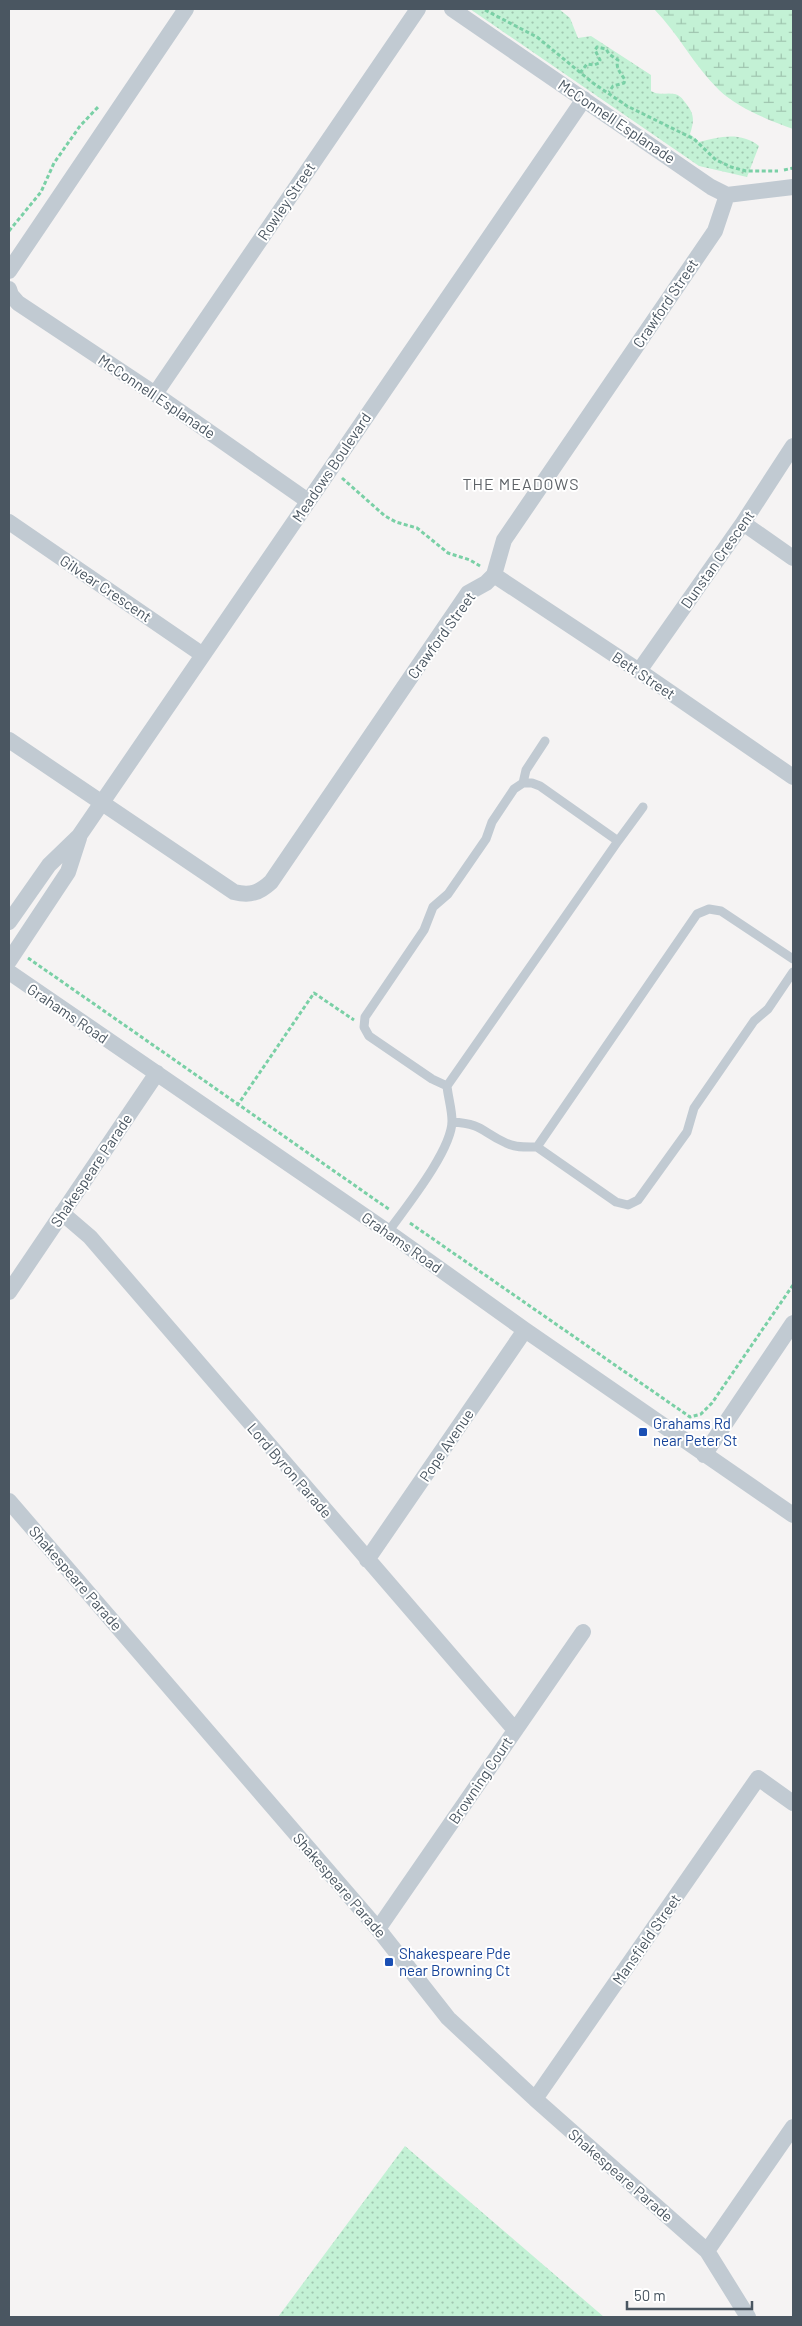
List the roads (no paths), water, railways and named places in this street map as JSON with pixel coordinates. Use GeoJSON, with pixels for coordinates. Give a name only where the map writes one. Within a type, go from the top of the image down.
{"type":"FeatureCollection","features":[{"type":"Feature","properties":{"kind":"street"},"geometry":{"type":"LineString","coordinates":[[9,271],[186,9]]}},
{"type":"Feature","properties":{"kind":"street","name":"Rowley Street"},"geometry":{"type":"LineString","coordinates":[[155,394],[418,9]]}},
{"type":"Feature","properties":{"kind":"street","name":"McConnell Esplanade"},"geometry":{"type":"LineString","coordinates":[[452,9],[711,187],[727,194]]}},
{"type":"Feature","properties":{"kind":"street","name":"Meadows Boulevard"},"geometry":{"type":"LineString","coordinates":[[9,922],[50,866],[79,836],[584,99]]}},
{"type":"Feature","properties":{"kind":"street"},"geometry":{"type":"LineString","coordinates":[[727,194],[793,187]]}},
{"type":"Feature","properties":{"kind":"street","name":"Crawford Street"},"geometry":{"type":"LineString","coordinates":[[9,740],[234,892],[246,895],[261,891],[272,882],[468,593],[486,583],[494,574],[504,540],[715,230],[722,214],[727,194]]}},
{"type":"Feature","properties":{"kind":"street","name":"McConnell Esplanade"},"geometry":{"type":"LineString","coordinates":[[9,289],[10,295],[18,303],[155,394],[308,501]]}},
{"type":"Feature","properties":{"kind":"street","name":"Dunstan Crescent"},"geometry":{"type":"LineString","coordinates":[[639,670],[742,523],[793,446]]}},
{"type":"Feature","properties":{"kind":"street","name":"Gilvear Crescent"},"geometry":{"type":"LineString","coordinates":[[9,522],[203,655]]}},
{"type":"Feature","properties":{"kind":"street"},"geometry":{"type":"LineString","coordinates":[[742,523],[793,558]]}},
{"type":"Feature","properties":{"kind":"street","name":"Bett Street"},"geometry":{"type":"LineString","coordinates":[[494,574],[639,670],[793,777]]}},
{"type":"Feature","properties":{"kind":"street","name":"Meadows Boulevard"},"geometry":{"type":"LineString","coordinates":[[9,961],[53,898],[68,872],[79,836]]}},
{"type":"Feature","properties":{"kind":"street","name":"Grahams Road"},"geometry":{"type":"LineString","coordinates":[[9,972],[388,1232],[525,1330],[793,1515]]}},
{"type":"Feature","properties":{"kind":"street","name":"Shakespeare Parade"},"geometry":{"type":"LineString","coordinates":[[12,1281],[62,1213],[157,1073]]}},
{"type":"Feature","properties":{"kind":"street","name":"Lord Byron Parade"},"geometry":{"type":"LineString","coordinates":[[62,1213],[90,1238],[515,1730]]}},
{"type":"Feature","properties":{"kind":"street"},"geometry":{"type":"LineString","coordinates":[[704,1455],[793,1323]]}},
{"type":"Feature","properties":{"kind":"street","name":"Pope Avenue"},"geometry":{"type":"LineString","coordinates":[[367,1560],[525,1330]]}},
{"type":"Feature","properties":{"kind":"street","name":"Shakespeare Parade"},"geometry":{"type":"LineString","coordinates":[[9,1501],[378,1929],[448,2018],[535,2099],[708,2251],[748,2317]]}},
{"type":"Feature","properties":{"kind":"street","name":"Browning Court"},"geometry":{"type":"LineString","coordinates":[[378,1929],[583,1632]]}},
{"type":"Feature","properties":{"kind":"street","name":"Mansfield Street"},"geometry":{"type":"LineString","coordinates":[[535,2099],[758,1778],[793,1803]]}},
{"type":"Feature","properties":{"kind":"street"},"geometry":{"type":"LineString","coordinates":[[708,2251],[793,2127]]}},
{"type":"Feature","properties":{"kind":"lane"},"geometry":{"type":"LineString","coordinates":[[523,783],[526,770],[545,741]]}},
{"type":"Feature","properties":{"kind":"lane"},"geometry":{"type":"LineString","coordinates":[[447,1086],[432,1079],[369,1036],[364,1027],[365,1016],[424,930],[433,907],[448,894],[486,839],[492,822],[514,790],[523,783],[532,783],[540,786],[618,841]]}},
{"type":"Feature","properties":{"kind":"lane"},"geometry":{"type":"LineString","coordinates":[[388,1232],[433,1170],[443,1149],[452,1122],[447,1086],[643,807]]}},
{"type":"Feature","properties":{"kind":"lane"},"geometry":{"type":"LineString","coordinates":[[537,1147],[697,914],[709,909],[721,911],[793,959]]}},
{"type":"Feature","properties":{"kind":"lane"},"geometry":{"type":"LineString","coordinates":[[452,1122],[470,1123],[480,1126],[506,1143],[520,1147],[537,1147],[616,1202],[628,1205],[638,1200],[687,1132],[694,1108],[754,1021],[768,1009],[793,972]]}},
{"type":"Feature","properties":{"kind":"place","name":"Grahams Rd near Peter St"},"geometry":{"type":"Point","coordinates":[643,1432]}},
{"type":"Feature","properties":{"kind":"place","name":"Shakespeare Pde near Browning Ct"},"geometry":{"type":"Point","coordinates":[389,1962]}},
{"type":"Feature","properties":{"kind":"district","name":"THE MEADOWS"},"geometry":{"type":"Point","coordinates":[521,483]}}]}
